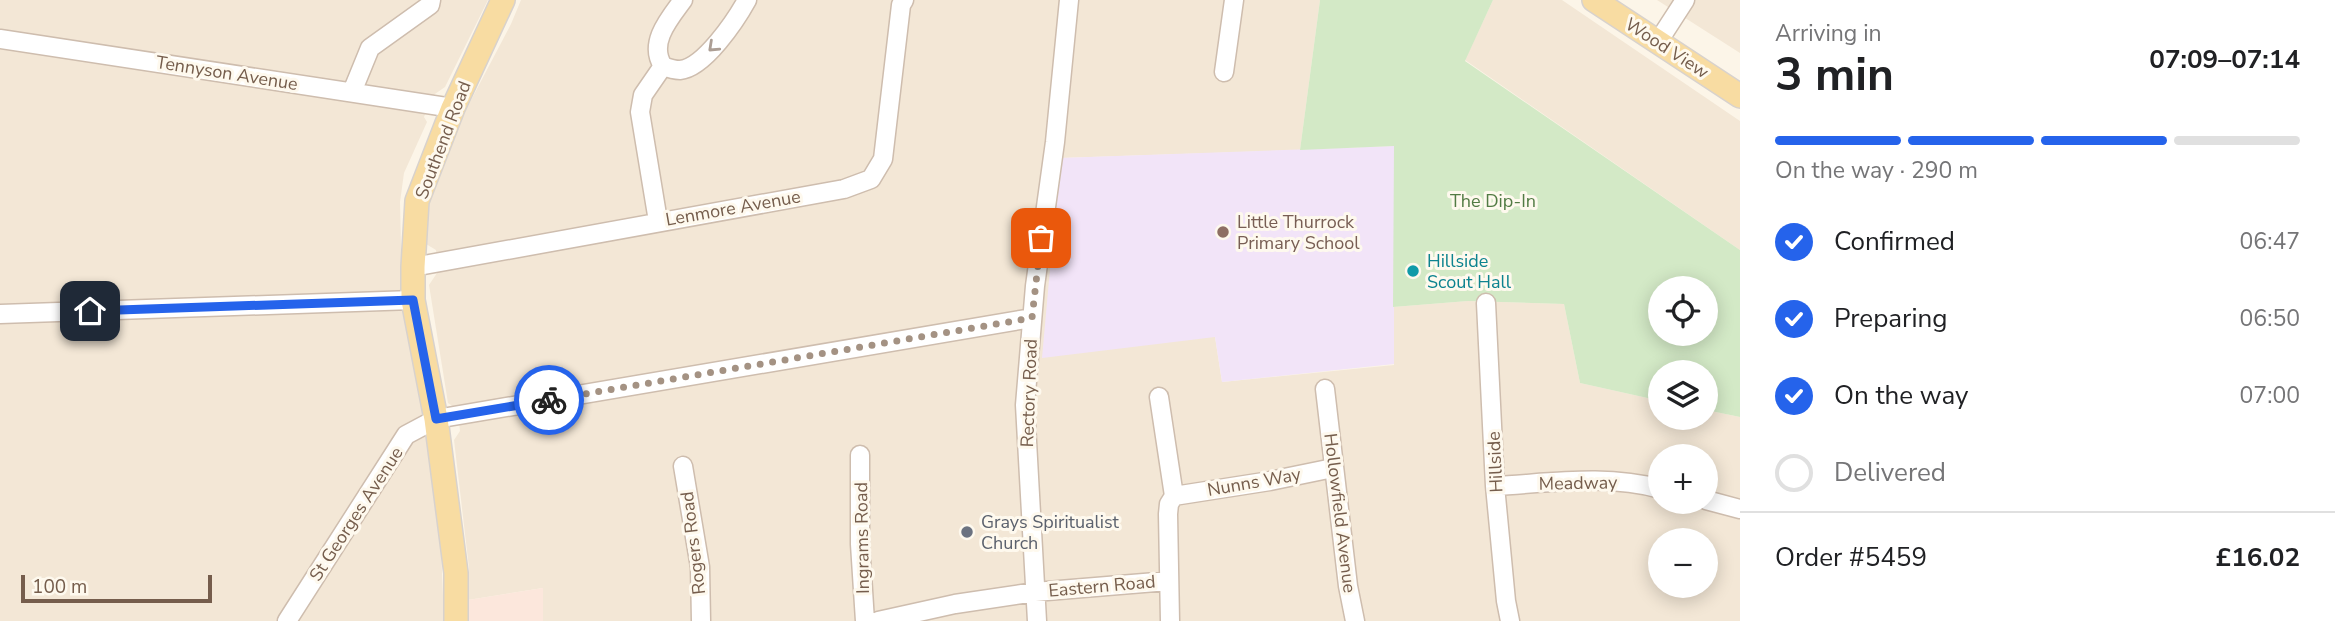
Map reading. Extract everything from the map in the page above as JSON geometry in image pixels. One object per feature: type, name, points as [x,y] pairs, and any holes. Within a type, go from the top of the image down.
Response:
[{"type":"main road","name":"Southend Road","points":[[456,621],[456,573],[436,419],[413,300],[417,201],[453,107],[503,0]]},
{"type":"main road","name":"Wood View","points":[[1594,0],[1740,96]]},
{"type":"main road","name":"Wood View","points":[[1619,0],[1740,80]]},
{"type":"street","points":[[352,92],[370,48],[430,5],[431,0]]},
{"type":"street","points":[[663,66],[657,51],[658,43],[669,18],[683,0]]},
{"type":"street","points":[[663,66],[680,70],[693,65],[726,34],[747,0]]},
{"type":"street","name":"Lenmore Avenue","points":[[413,267],[844,189],[871,179],[883,159],[901,5],[904,0]]},
{"type":"street","name":"Rectory Road","points":[[1037,621],[1025,417],[1032,318],[1055,142],[1069,0]]},
{"type":"street","points":[[1224,72],[1234,0]]},
{"type":"street","points":[[1665,31],[1685,0]]},
{"type":"street","name":"Tennyson Avenue","points":[[0,39],[453,107]]},
{"type":"street","points":[[658,221],[640,112],[643,95],[663,66]]},
{"type":"street","points":[[0,314],[413,300]]},
{"type":"street","name":"Hillside","points":[[1486,303],[1496,486],[1510,621]]},
{"type":"street","name":"St Georges Avenue","points":[[287,621],[406,435],[436,419],[1032,318]]},
{"type":"street","points":[[1159,397],[1174,496],[1169,504],[1168,514],[1170,621]]},
{"type":"street","name":"Hollowfield Avenue","points":[[1320,399],[1355,621]]},
{"type":"street","name":"Ingrams Road","points":[[860,455],[860,544],[865,621]]},
{"type":"street","name":"Rogers Road","points":[[683,466],[700,567],[701,621]]},
{"type":"street","name":"Nunns Way","points":[[1174,496],[1333,468]]},
{"type":"street","name":"Meadway","points":[[1496,486],[1591,479],[1648,486]]},
{"type":"street","points":[[1718,503],[1740,509]]},
{"type":"street","name":"Eastern Road","points":[[878,621],[954,604],[1035,592],[1168,581]]},
{"type":"shaded area","points":[[0,0],[488,0],[445,87],[432,96],[424,117],[427,122],[404,173],[400,202],[402,290],[419,383],[441,546],[444,621],[0,621]]},
{"type":"shaded area","points":[[521,0],[1320,0],[1300,150],[1060,158],[1215,337],[1222,382],[1394,365],[1393,307],[1468,301],[1564,304],[1580,383],[1648,398],[1648,430],[1718,430],[1718,412],[1740,417],[1740,621],[543,621],[543,588],[468,600],[469,568],[454,440],[460,431],[458,410],[448,403],[429,285],[437,273],[436,250],[426,244],[426,199],[460,121]]},
{"type":"shaded area","points":[[1493,0],[1562,0],[1740,121],[1740,250],[1465,60]]},
{"type":"shaded area","points":[[1657,0],[1740,0],[1740,53]]},
{"type":"shaded area","name":"Little Thurrock Primary School","points":[[1394,146],[1394,364],[1222,382],[1215,337],[1042,358],[1060,158]]},
{"type":"shaded area","points":[[543,588],[543,621],[467,621],[468,600]]},
{"type":"green space","name":"The Dip-In","points":[[1320,0],[1493,0],[1465,61],[1740,250],[1740,417],[1718,412],[1718,360],[1648,360],[1648,398],[1580,383],[1564,304],[1468,301],[1393,307],[1394,146],[1300,150]]},
{"type":"way so far","points":[[549,400],[1032,318],[1041,238]]},
{"type":"place","name":"Little Thurrock Primary School","points":[[1223,232]]},
{"type":"place","name":"Hillside Scout Hall","points":[[1413,271]]},
{"type":"place","name":"Grays Spiritualist Church","points":[[967,532]]},
{"type":"route","points":[[90,311],[413,300],[436,419],[549,400]]}]
